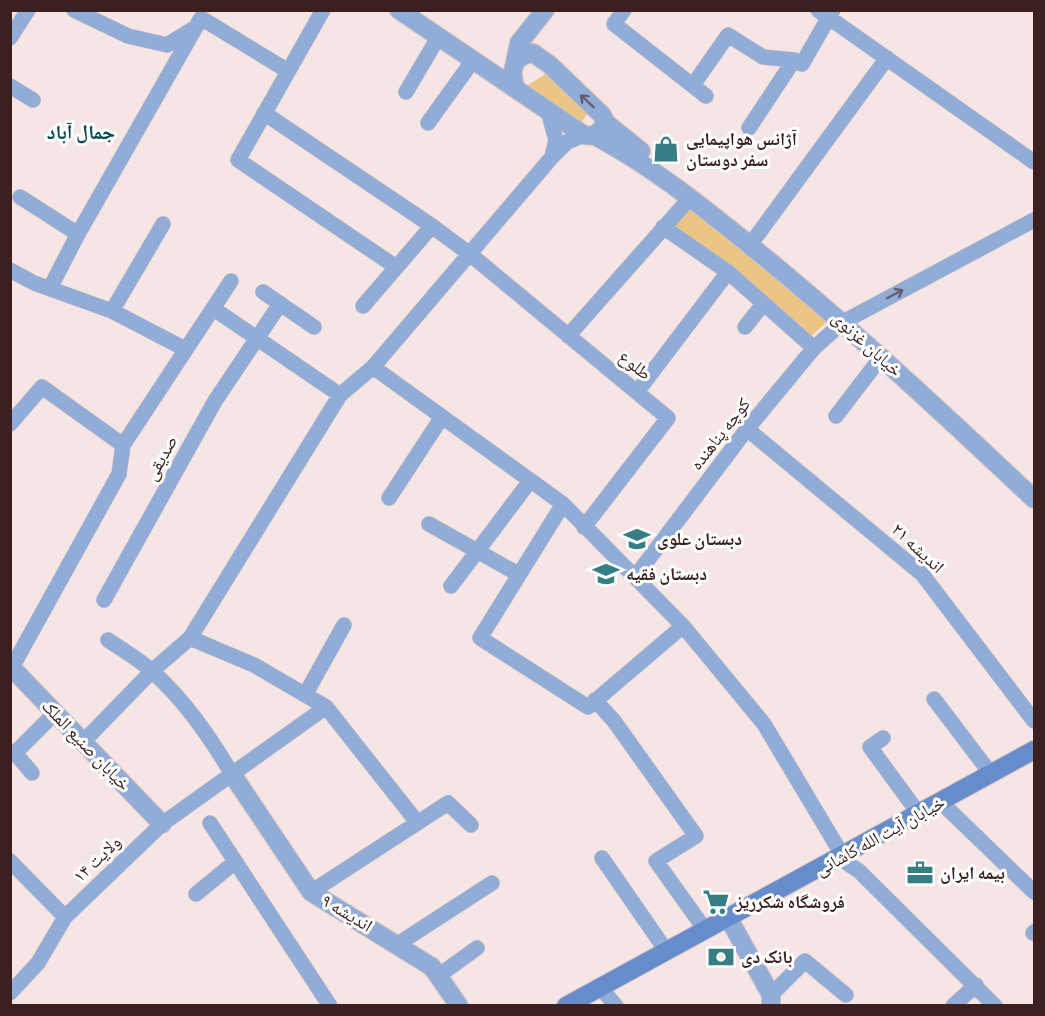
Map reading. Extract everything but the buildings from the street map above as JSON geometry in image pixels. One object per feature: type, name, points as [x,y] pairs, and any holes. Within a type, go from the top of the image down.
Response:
[{"type":"main road","name":"خیابان آیت الله کاشانی","points":[[845,860],[919,814],[1035,750]]},
{"type":"main road","name":"خیابان آیت الله کاشانی","points":[[586,1005],[611,1000],[730,922],[845,860],[948,809],[1035,761]]},
{"type":"main road","name":"خیابان آیت الله کاشانی","points":[[566,1005],[706,931],[730,922]]},
{"type":"street","points":[[10,38],[28,10]]},
{"type":"street","points":[[74,10],[128,36],[167,45],[203,18]]},
{"type":"street","points":[[323,10],[238,160],[396,267]]},
{"type":"street","points":[[399,10],[548,111],[595,131]]},
{"type":"street","points":[[624,10],[614,24],[706,96]]},
{"type":"street","points":[[693,85],[728,34],[763,57],[794,60],[802,64],[827,13],[1035,162]]},
{"type":"street","points":[[203,18],[288,71]]},
{"type":"street","points":[[50,288],[78,234],[203,18]]},
{"type":"street","points":[[533,53],[540,18]]},
{"type":"street","points":[[515,87],[512,74],[519,43],[540,18]]},
{"type":"street","points":[[406,92],[439,36]]},
{"type":"street","points":[[514,62],[523,55],[533,53]]},
{"type":"street","points":[[83,742],[152,671],[190,638],[340,395],[373,368],[567,142],[595,131],[602,115],[533,53]]},
{"type":"street","points":[[750,245],[887,58]]},
{"type":"street","points":[[428,123],[474,59]]},
{"type":"street","points":[[749,128],[794,60]]},
{"type":"street","points":[[10,86],[33,99]]},
{"type":"street","points":[[548,111],[556,140],[552,158]]},
{"type":"street","points":[[264,113],[432,226],[363,306]]},
{"type":"street","name":"خیابان غزنوی","points":[[595,131],[690,198],[843,322],[1035,499]]},
{"type":"street","points":[[20,197],[78,234]]},
{"type":"street","points":[[568,336],[690,198]]},
{"type":"street","name":"کوچه پناهنده","points":[[635,577],[747,429],[814,348],[843,322],[1035,220]]},
{"type":"street","points":[[112,311],[163,224]]},
{"type":"street","name":"طلوع","points":[[432,226],[471,255],[668,418],[584,527]]},
{"type":"street","points":[[663,227],[728,272],[814,348]]},
{"type":"street","points":[[10,270],[34,284],[112,311],[185,349]]},
{"type":"street","points":[[637,392],[728,272]]},
{"type":"street","points":[[11,668],[119,474],[123,445],[231,281]]},
{"type":"street","points":[[263,292],[314,327]]},
{"type":"street","name":"صدیقی","points":[[104,600],[215,401],[280,304]]},
{"type":"street","points":[[745,327],[763,304]]},
{"type":"street","points":[[214,309],[340,395]]},
{"type":"street","points":[[836,416],[882,356]]},
{"type":"street","points":[[373,368],[563,504],[683,626],[764,724],[845,860],[859,871],[995,1005]]},
{"type":"street","points":[[10,424],[42,387],[123,445]]},
{"type":"street","points":[[388,498],[442,417]]},
{"type":"street","name":"اندیشه ۲۱","points":[[747,429],[922,574],[1035,721]]},
{"type":"street","points":[[451,586],[530,481]]},
{"type":"street","points":[[563,504],[480,638],[588,706],[683,626]]},
{"type":"street","points":[[429,524],[518,574]]},
{"type":"street","points":[[305,695],[344,625]]},
{"type":"street","points":[[190,638],[254,665],[326,707],[417,822]]},
{"type":"street","points":[[108,640],[152,671],[205,729],[232,774]]},
{"type":"street","name":"خیابان صنیع الملک","points":[[11,668],[162,824]]},
{"type":"street","points":[[934,699],[992,774]]},
{"type":"street","points":[[595,700],[614,721],[696,836],[656,861],[706,931]]},
{"type":"street","name":"ولایت ۱۴","points":[[11,991],[38,963],[65,917],[162,824],[326,707]]},
{"type":"street","points":[[32,773],[15,753],[55,713]]},
{"type":"street","points":[[883,738],[870,747],[919,814]]},
{"type":"street","name":"اندیشه ۹","points":[[232,774],[312,892],[432,967],[459,1005]]},
{"type":"street","points":[[312,892],[448,803],[471,825]]},
{"type":"street","points":[[948,809],[1035,892]]},
{"type":"street","points":[[210,823],[330,1005]]},
{"type":"street","points":[[602,858],[667,952]]},
{"type":"street","points":[[10,861],[65,917]]},
{"type":"street","points":[[196,894],[236,862]]},
{"type":"street","points":[[398,944],[492,883]]},
{"type":"street","points":[[730,922],[769,1002],[805,961],[846,995]]},
{"type":"street","points":[[438,976],[477,948]]},
{"type":"street","points":[[953,1005],[976,985]]},
{"type":"shaded area","points":[[548,72],[593,106],[578,127],[527,86]]},
{"type":"shaded area","points":[[694,205],[828,321],[810,337],[673,227]]},
{"type":"place","name":"آژانس هواپیمایی سفر دوستان","points":[[666,149]]},
{"type":"place","name":"دبستان علوی","points":[[637,539]]},
{"type":"place","name":"دبستان فقیه","points":[[606,574]]},
{"type":"place","name":"بیمه ایران","points":[[920,873]]},
{"type":"place","name":"فروشگاه شکرریز","points":[[716,902]]},
{"type":"place","name":"بانک دی","points":[[721,957]]},
{"type":"district","name":"جمال آباد","points":[[81,132]]}]
